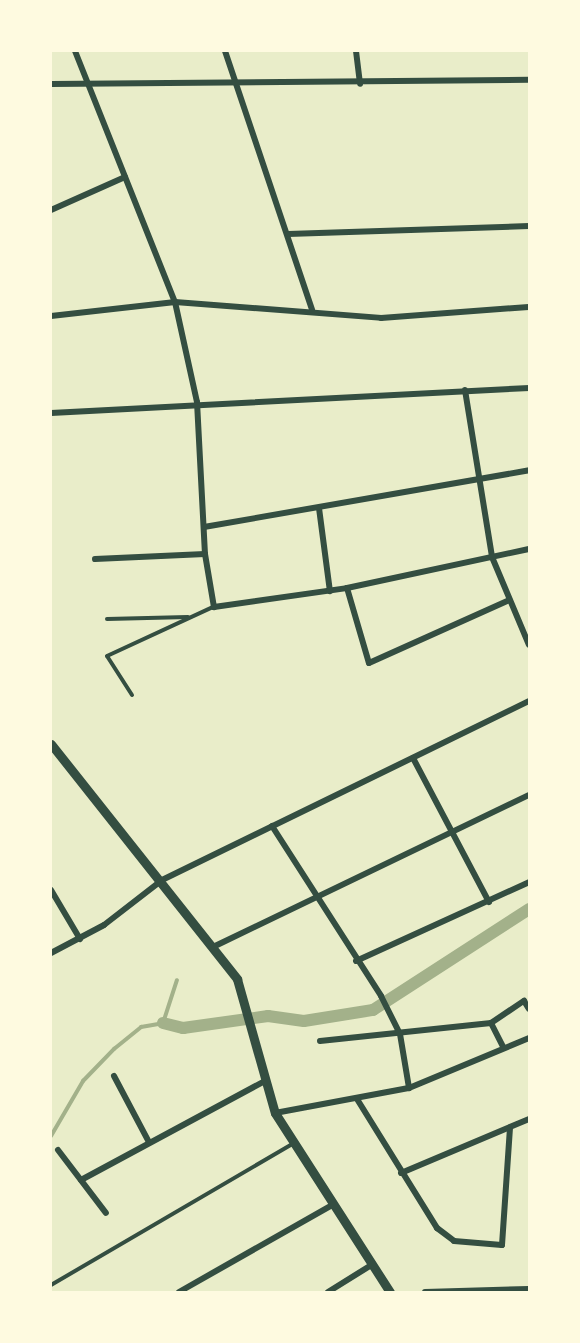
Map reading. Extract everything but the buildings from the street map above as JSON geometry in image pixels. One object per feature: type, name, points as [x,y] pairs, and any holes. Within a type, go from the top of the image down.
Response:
[{"type":"street","points":[[75,51],[175,302],[197,402],[205,554],[214,607],[347,588],[529,549]]},
{"type":"street","points":[[225,51],[238,82],[312,309]]},
{"type":"street","points":[[356,51],[360,84]]},
{"type":"street","points":[[51,84],[88,82],[360,84],[529,80]]},
{"type":"street","points":[[51,210],[125,177]]},
{"type":"street","points":[[288,234],[529,226]]},
{"type":"street","points":[[51,316],[175,302],[312,309],[381,318],[529,307]]},
{"type":"street","points":[[51,413],[197,402],[529,388]]},
{"type":"street","points":[[465,390],[492,557],[529,645]]},
{"type":"street","points":[[204,527],[529,470]]},
{"type":"street","points":[[319,508],[330,591]]},
{"type":"street","points":[[95,559],[205,554]]},
{"type":"street","points":[[347,588],[369,663],[509,600]]},
{"type":"street","points":[[51,953],[80,939],[162,880],[529,700]]},
{"type":"street","points":[[51,744],[215,946],[246,1003],[263,1082],[275,1113],[390,1292]]},
{"type":"street","points":[[413,758],[489,902]]},
{"type":"street","points":[[215,946],[312,896],[529,795]]},
{"type":"street","points":[[272,826],[312,896],[381,996],[400,1034],[409,1088]]},
{"type":"street","points":[[356,961],[529,882]]},
{"type":"street","points":[[51,890],[80,939]]},
{"type":"street","points":[[320,1041],[490,1023],[524,1001],[529,1009]]},
{"type":"street","points":[[490,1023],[503,1047]]},
{"type":"street","points":[[275,1113],[409,1088],[529,1038]]},
{"type":"street","points":[[114,1076],[150,1142]]},
{"type":"street","points":[[81,1180],[263,1082]]},
{"type":"street","points":[[357,1099],[443,1237],[502,1245],[510,1127]]},
{"type":"street","points":[[401,1173],[529,1119]]},
{"type":"street","points":[[58,1150],[106,1213]]},
{"type":"street","points":[[179,1292],[332,1205]]},
{"type":"street","points":[[328,1292],[373,1264]]},
{"type":"street","points":[[425,1292],[529,1289]]},
{"type":"lane","points":[[132,696],[107,656],[214,607]]},
{"type":"lane","points":[[107,619],[192,617]]},
{"type":"lane","points":[[51,1285],[293,1144]]},
{"type":"waterway","points":[[163,1023],[183,1028],[268,1016],[304,1021],[373,1010],[529,909]]},
{"type":"waterway","points":[[51,1136],[83,1081],[114,1049],[141,1027],[163,1023],[177,980]]}]
